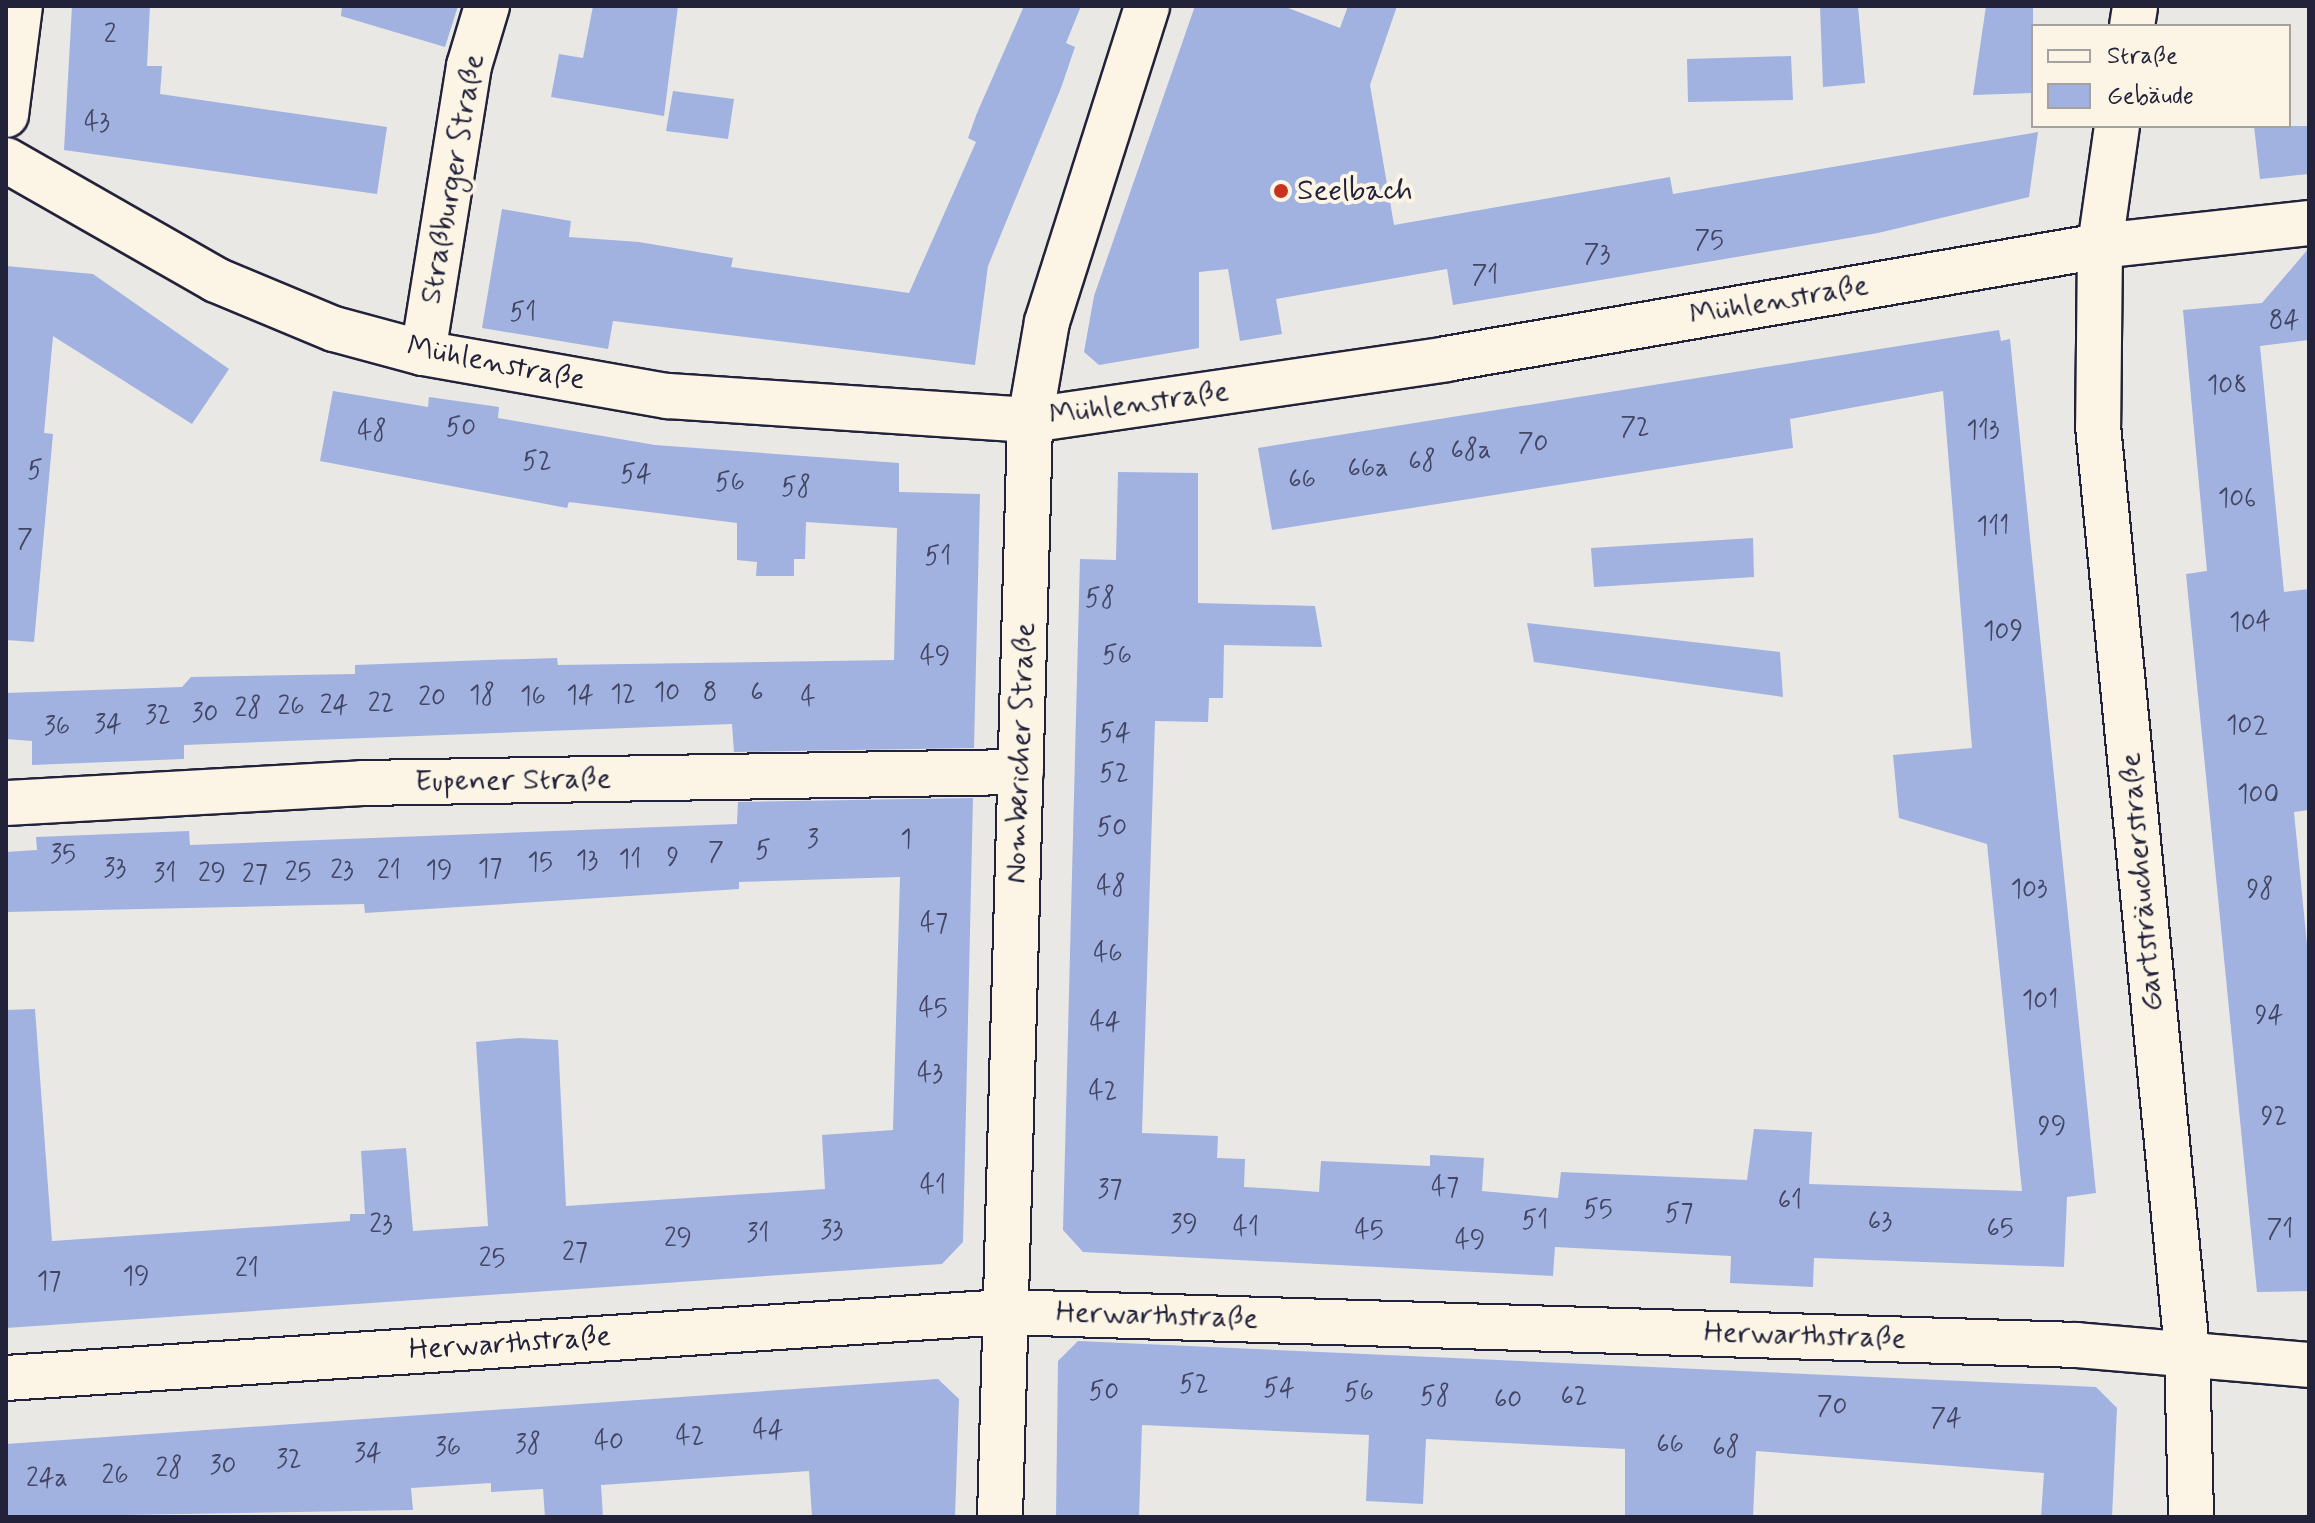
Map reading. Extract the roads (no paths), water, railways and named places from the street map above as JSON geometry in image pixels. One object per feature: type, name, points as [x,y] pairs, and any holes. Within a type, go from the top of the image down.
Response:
[{"type":"street","points":[[6,115],[20,6]]},
{"type":"street","name":"Straßburger Straße","points":[[423,353],[469,66],[487,6]]},
{"type":"street","name":"Nombericher Straße","points":[[1000,1517],[1030,420],[1047,322],[1147,6]]},
{"type":"street","name":"Gartsträucherstraße","points":[[2117,128],[2100,246],[2098,426],[2187,1351],[2191,1517]]},
{"type":"street","name":"Mühlenstraße","points":[[6,160],[216,280],[334,329],[423,353],[668,396],[1030,420],[1446,359],[2100,246],[2309,223]]},
{"type":"street","name":"Eupener Straße","points":[[6,803],[362,783],[1021,772]]},
{"type":"street","name":"Herwarthstraße","points":[[6,1378],[1004,1312],[2187,1351],[2309,1365]]},
{"type":"place","name":"Seelbach","points":[[1281,191]]}]
